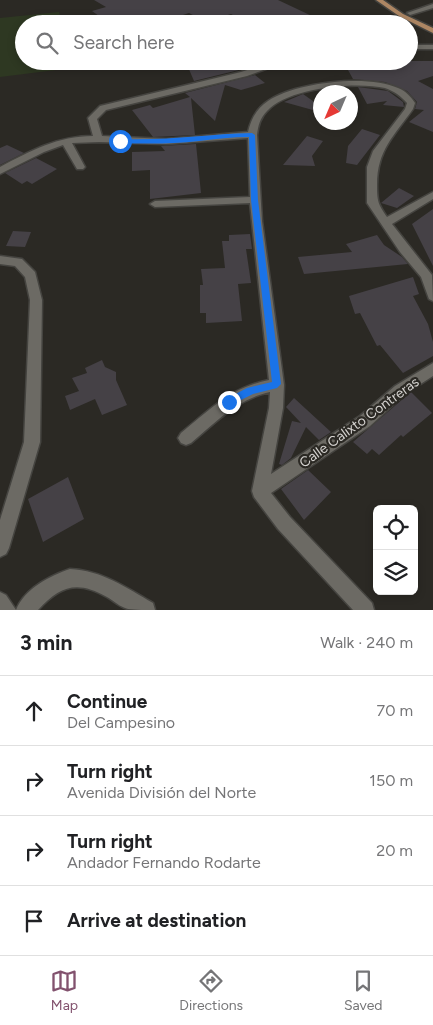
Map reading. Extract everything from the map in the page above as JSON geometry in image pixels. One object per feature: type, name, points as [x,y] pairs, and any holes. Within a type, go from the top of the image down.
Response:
[{"type":"main road","points":[[379,0],[401,15]]},
{"type":"main road","points":[[392,0],[414,15]]},
{"type":"main road","points":[[418,17],[433,25]]},
{"type":"main road","points":[[418,24],[433,31]]},
{"type":"street","points":[[410,13],[433,6]]},
{"type":"street","points":[[418,47],[433,47]]},
{"type":"street","points":[[98,139],[92,118],[103,108],[256,70]]},
{"type":"street","points":[[365,610],[284,523],[260,492],[276,408],[277,384],[254,200],[252,135],[257,117],[274,101],[289,92],[319,87],[377,84],[388,86],[407,97],[411,103],[410,109],[378,151],[372,167],[372,203],[404,249],[430,273],[433,296]]},
{"type":"street","points":[[0,171],[42,150],[66,141],[98,139],[155,142],[222,135],[252,135]]},
{"type":"street","points":[[66,141],[80,167]]},
{"type":"street","points":[[385,223],[433,195]]},
{"type":"street","points":[[155,204],[254,200]]},
{"type":"street","points":[[0,260],[18,262],[30,275],[36,300],[32,442],[0,548]]},
{"type":"street","name":"Calle Calixto Contreras","points":[[260,492],[365,421],[400,390],[433,369]]},
{"type":"street","points":[[186,438],[229,402],[251,390],[277,384]]},
{"type":"street","points":[[25,610],[49,585],[72,577],[94,580],[146,610]]},
{"type":"street","points":[[0,601],[7,610]]},
{"type":"green space","points":[[59,12],[60,15],[30,15]]},
{"type":"green space","points":[[15,16],[15,70],[56,70],[0,77],[0,18]]},
{"type":"building","points":[[94,0],[278,0],[310,15],[193,15],[189,13],[183,15],[98,15],[92,11],[106,7]]},
{"type":"building","points":[[418,61],[433,61],[433,76],[418,81],[433,89],[433,132],[409,122],[424,110],[415,109],[417,102],[407,91],[385,82],[353,79],[348,70],[418,70]]},
{"type":"building","points":[[189,70],[239,70],[194,81]]},
{"type":"building","points":[[255,75],[265,83],[241,90],[225,85],[215,121],[191,98],[195,135],[153,137],[132,110],[150,105],[153,108],[190,97],[185,93]]},
{"type":"building","points":[[358,87],[388,91],[403,102],[404,107],[383,105],[387,101],[367,104]]},
{"type":"building","points":[[303,94],[313,101],[313,110],[284,102]]},
{"type":"building","points":[[362,129],[380,135],[357,165],[346,163],[348,146]]},
{"type":"building","points":[[307,136],[323,141],[312,156],[315,166],[283,165]]},
{"type":"building","points":[[196,144],[201,193],[150,199],[150,170],[132,171],[132,152],[165,151],[161,146]]},
{"type":"building","points":[[7,145],[24,153],[0,165],[0,148]]},
{"type":"building","points":[[36,158],[57,169],[32,184],[27,181],[22,184],[5,173]]},
{"type":"building","points":[[399,188],[414,196],[397,208],[381,203]]},
{"type":"building","points":[[433,209],[433,266],[412,224]]},
{"type":"building","points":[[13,231],[31,232],[25,247],[6,246]]},
{"type":"building","points":[[250,234],[252,249],[246,249],[251,283],[238,284],[242,321],[206,323],[206,313],[200,313],[200,285],[203,285],[201,269],[225,268],[222,241],[229,241],[229,235]]},
{"type":"building","points":[[377,235],[384,245],[402,257],[408,264],[304,274],[298,257],[352,252],[346,244]]},
{"type":"building","points":[[413,277],[419,294],[413,296],[428,324],[433,342],[433,356],[403,373],[380,345],[377,346],[360,313],[355,314],[349,296]]},
{"type":"building","points":[[102,360],[105,367],[116,372],[116,380],[127,405],[102,415],[95,399],[70,410],[65,396],[79,391],[72,378],[87,373],[85,368]]},
{"type":"building","points":[[411,392],[432,413],[403,437],[401,435],[379,455],[372,449],[367,454],[353,442]]},
{"type":"building","points":[[294,398],[331,432],[319,440],[306,427],[291,458],[282,465],[279,464],[292,421],[301,423],[286,407]]},
{"type":"building","points":[[308,470],[331,492],[304,520],[281,489]]},
{"type":"building","points":[[68,477],[84,519],[43,542],[28,499]]},
{"type":"route","points":[[120,141],[155,142],[222,135],[252,135],[254,200],[277,384],[251,390],[229,402]]}]
